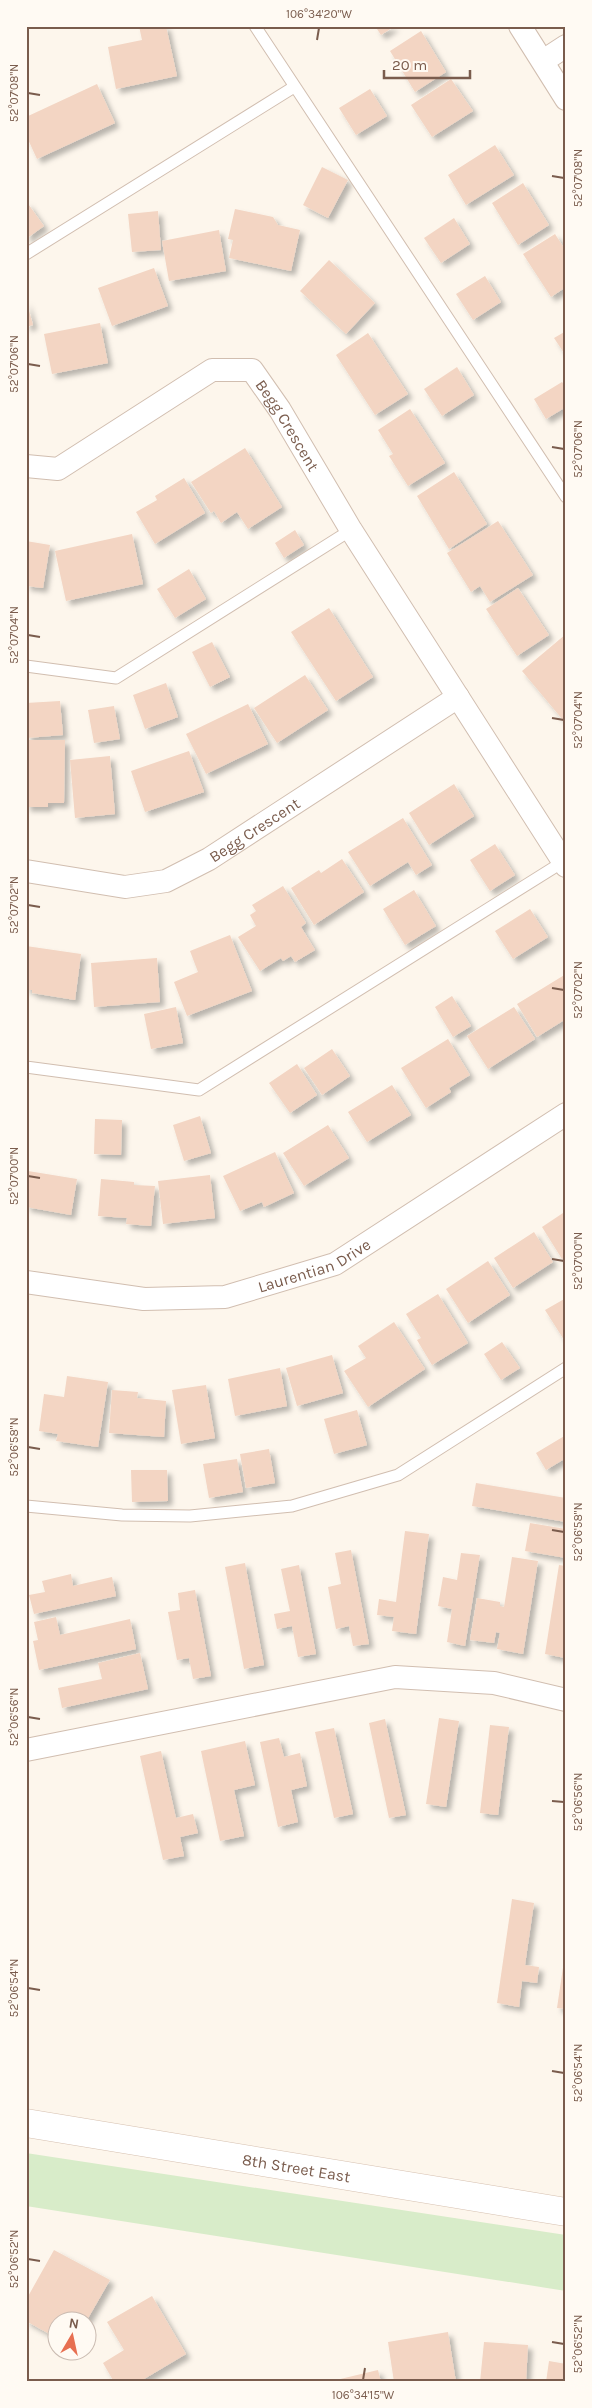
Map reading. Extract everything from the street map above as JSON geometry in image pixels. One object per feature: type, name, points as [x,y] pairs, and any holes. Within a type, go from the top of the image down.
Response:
[{"type":"main road","name":"8th Street East","points":[[26,2123],[566,2212]]},
{"type":"street","points":[[520,26],[566,99]]},
{"type":"street","points":[[543,61],[566,46]]},
{"type":"street","name":"Begg Crescent","points":[[26,466],[58,469],[212,370],[252,370],[280,410],[351,530],[565,863]]},
{"type":"street","name":"Begg Crescent","points":[[26,871],[125,887],[166,880],[209,859],[458,697]]},
{"type":"street","name":"Laurentian Drive","points":[[26,1282],[144,1299],[225,1297],[335,1264],[566,1114]]},
{"type":"street","points":[[26,1750],[395,1677],[494,1684],[566,1700]]},
{"type":"lane","points":[[255,26],[566,497]]},
{"type":"lane","points":[[26,254],[294,87]]},
{"type":"lane","points":[[26,666],[116,678],[351,530]]},
{"type":"lane","points":[[26,1067],[199,1090],[565,863]]},
{"type":"lane","points":[[26,1506],[122,1515],[190,1516],[292,1506],[398,1475],[566,1368]]},
{"type":"green space","points":[[26,2153],[566,2235],[566,2291],[26,2206]]},
{"type":"building","points":[[139,26],[166,26],[177,76],[116,89],[108,47],[142,40]]},
{"type":"building","points":[[375,26],[395,26],[381,35]]},
{"type":"building","points":[[421,31],[446,72],[415,92],[390,51]]},
{"type":"building","points":[[451,79],[473,111],[432,137],[411,105]]},
{"type":"building","points":[[97,84],[115,123],[37,159],[26,135],[26,117]]},
{"type":"building","points":[[370,89],[387,116],[356,135],[339,108]]},
{"type":"building","points":[[495,145],[514,175],[466,205],[448,175]]},
{"type":"building","points":[[322,167],[348,180],[328,218],[303,205]]},
{"type":"building","points":[[523,183],[549,225],[518,245],[492,203]]},
{"type":"building","points":[[26,201],[44,226],[26,239]]},
{"type":"building","points":[[235,209],[273,217],[278,225],[300,230],[291,271],[229,258],[233,240],[228,239]]},
{"type":"building","points":[[158,211],[161,250],[132,252],[128,214]]},
{"type":"building","points":[[454,218],[470,244],[441,263],[424,238]]},
{"type":"building","points":[[219,230],[226,271],[169,281],[162,241]]},
{"type":"building","points":[[555,234],[566,251],[566,287],[551,297],[523,254]]},
{"type":"building","points":[[329,260],[375,303],[346,334],[300,291]]},
{"type":"building","points":[[154,268],[168,306],[112,326],[98,288]]},
{"type":"building","points":[[485,276],[501,302],[473,320],[456,294]]},
{"type":"building","points":[[26,300],[33,325],[26,327]]},
{"type":"building","points":[[100,323],[108,363],[52,374],[44,334]]},
{"type":"building","points":[[566,331],[566,356],[554,338]]},
{"type":"building","points":[[368,333],[408,394],[375,415],[336,355]]},
{"type":"building","points":[[457,367],[474,395],[442,416],[424,389]]},
{"type":"building","points":[[562,382],[566,387],[566,407],[546,419],[534,399]]},
{"type":"building","points":[[410,409],[445,463],[408,486],[389,456],[393,454],[378,430]]},
{"type":"building","points":[[245,448],[282,507],[248,529],[237,512],[221,523],[214,511],[211,513],[191,482]]},
{"type":"building","points":[[454,472],[487,524],[449,549],[417,496]]},
{"type":"building","points":[[184,478],[205,513],[155,544],[136,512],[157,500],[155,496]]},
{"type":"building","points":[[498,521],[533,575],[490,602],[480,586],[471,592],[447,553]]},
{"type":"building","points":[[295,530],[304,545],[284,558],[275,543]]},
{"type":"building","points":[[132,534],[143,584],[66,601],[55,551]]},
{"type":"building","points":[[26,541],[50,545],[43,588],[26,586]]},
{"type":"building","points":[[189,569],[206,599],[175,618],[157,589]]},
{"type":"building","points":[[518,588],[549,635],[517,656],[486,609]]},
{"type":"building","points":[[329,608],[373,677],[336,701],[291,632]]},
{"type":"building","points":[[566,634],[566,718],[563,720],[522,671]]},
{"type":"building","points":[[212,642],[230,677],[210,687],[192,652]]},
{"type":"building","points":[[305,675],[328,710],[277,743],[254,708]]},
{"type":"building","points":[[166,683],[178,717],[145,729],[133,695]]},
{"type":"building","points":[[60,701],[63,735],[27,738],[26,703]]},
{"type":"building","points":[[248,704],[268,744],[206,774],[186,734]]},
{"type":"building","points":[[114,706],[120,739],[94,743],[88,710]]},
{"type":"building","points":[[26,740],[65,740],[64,803],[48,803],[48,807],[26,807]]},
{"type":"building","points":[[189,751],[204,792],[145,812],[131,771]]},
{"type":"building","points":[[110,756],[115,814],[75,818],[70,760]]},
{"type":"building","points":[[454,784],[474,816],[429,845],[409,813]]},
{"type":"building","points":[[403,818],[432,865],[416,875],[408,862],[370,886],[348,852]]},
{"type":"building","points":[[495,844],[515,875],[490,891],[470,860]]},
{"type":"building","points":[[342,859],[364,892],[314,925],[291,888],[319,870],[321,873]]},
{"type":"building","points":[[283,886],[306,923],[301,927],[315,950],[295,962],[291,956],[283,961],[281,958],[260,971],[238,937],[256,926],[250,915],[256,911],[252,905]]},
{"type":"building","points":[[414,890],[436,926],[405,945],[383,909]]},
{"type":"building","points":[[530,909],[548,937],[513,959],[495,931]]},
{"type":"building","points":[[230,935],[252,991],[187,1016],[174,982],[198,972],[190,951]]},
{"type":"building","points":[[26,946],[81,954],[75,1000],[32,993],[32,990],[26,990]]},
{"type":"building","points":[[157,958],[160,1002],[94,1007],[91,963]]},
{"type":"building","points":[[566,974],[566,1019],[537,1037],[517,1004]]},
{"type":"building","points":[[452,996],[471,1026],[453,1037],[435,1007]]},
{"type":"building","points":[[176,1007],[183,1043],[151,1049],[144,1014]]},
{"type":"building","points":[[514,1007],[535,1039],[488,1069],[467,1036]]},
{"type":"building","points":[[448,1039],[470,1075],[449,1088],[451,1092],[426,1108],[401,1068]]},
{"type":"building","points":[[332,1049],[350,1076],[322,1095],[304,1068]]},
{"type":"building","points":[[297,1064],[317,1095],[290,1113],[269,1083]]},
{"type":"building","points":[[392,1085],[411,1115],[367,1142],[348,1112]]},
{"type":"building","points":[[200,1116],[211,1153],[184,1161],[173,1125]]},
{"type":"building","points":[[95,1119],[122,1120],[121,1155],[94,1154]]},
{"type":"building","points":[[328,1125],[349,1158],[304,1186],[283,1153]]},
{"type":"building","points":[[275,1152],[294,1193],[264,1207],[262,1202],[240,1211],[223,1176]]},
{"type":"building","points":[[28,1171],[77,1179],[71,1215],[26,1207]]},
{"type":"building","points":[[210,1175],[215,1218],[163,1224],[158,1181]]},
{"type":"building","points":[[101,1179],[134,1182],[134,1185],[155,1186],[151,1226],[126,1224],[127,1218],[98,1216]]},
{"type":"building","points":[[566,1211],[566,1257],[562,1259],[542,1227]]},
{"type":"building","points":[[534,1232],[553,1262],[513,1288],[494,1258]]},
{"type":"building","points":[[488,1261],[510,1295],[468,1323],[446,1289]]},
{"type":"building","points":[[438,1294],[468,1343],[432,1365],[417,1340],[421,1338],[406,1314]]},
{"type":"building","points":[[566,1298],[566,1343],[545,1310]]},
{"type":"building","points":[[394,1322],[425,1369],[368,1407],[344,1371],[366,1358],[358,1346]]},
{"type":"building","points":[[502,1342],[520,1368],[501,1380],[484,1354]]},
{"type":"building","points":[[332,1355],[343,1393],[297,1406],[286,1368]]},
{"type":"building","points":[[280,1368],[287,1406],[235,1416],[228,1379]]},
{"type":"building","points":[[67,1376],[108,1382],[98,1447],[56,1441],[58,1434],[39,1431],[44,1394],[64,1397]]},
{"type":"building","points":[[206,1385],[215,1438],[181,1444],[172,1390]]},
{"type":"building","points":[[112,1390],[138,1392],[137,1398],[166,1401],[164,1437],[109,1433]]},
{"type":"building","points":[[357,1410],[367,1445],[334,1454],[324,1419]]},
{"type":"building","points":[[566,1435],[566,1458],[546,1470],[536,1453]]},
{"type":"building","points":[[269,1449],[275,1483],[246,1488],[240,1454]]},
{"type":"building","points":[[237,1459],[243,1492],[209,1498],[203,1464]]},
{"type":"building","points":[[131,1470],[167,1470],[168,1501],[132,1502]]},
{"type":"building","points":[[476,1483],[566,1498],[566,1522],[472,1506]]},
{"type":"building","points":[[530,1523],[566,1529],[566,1558],[525,1551]]},
{"type":"building","points":[[405,1531],[429,1534],[416,1634],[392,1631],[394,1617],[377,1615],[379,1599],[396,1602]]},
{"type":"building","points":[[351,1550],[369,1644],[353,1646],[349,1626],[336,1629],[328,1587],[341,1584],[335,1553]]},
{"type":"building","points":[[461,1553],[480,1555],[465,1646],[447,1642],[452,1609],[438,1606],[443,1577],[457,1580]]},
{"type":"building","points":[[512,1557],[538,1561],[523,1654],[497,1649],[500,1633],[496,1632],[494,1643],[470,1640],[477,1598],[500,1602],[500,1606],[504,1607]]},
{"type":"building","points":[[245,1563],[264,1665],[244,1669],[225,1567]]},
{"type":"building","points":[[299,1565],[316,1654],[298,1657],[292,1626],[277,1629],[274,1614],[290,1611],[281,1569]]},
{"type":"building","points":[[559,1565],[566,1566],[565,1658],[545,1654]]},
{"type":"building","points":[[71,1574],[73,1586],[112,1577],[116,1596],[34,1614],[29,1595],[45,1592],[42,1581]]},
{"type":"building","points":[[195,1590],[211,1676],[193,1679],[189,1658],[177,1660],[168,1612],[180,1610],[178,1593]]},
{"type":"building","points":[[56,1617],[60,1635],[130,1619],[136,1649],[39,1670],[33,1641],[38,1640],[34,1622]]},
{"type":"building","points":[[140,1653],[148,1689],[62,1708],[58,1688],[102,1679],[98,1663]]},
{"type":"building","points":[[439,1718],[459,1721],[446,1807],[426,1804]]},
{"type":"building","points":[[385,1719],[406,1815],[389,1818],[369,1723]]},
{"type":"building","points":[[490,1725],[509,1727],[498,1815],[480,1813]]},
{"type":"building","points":[[334,1728],[353,1814],[334,1818],[315,1732]]},
{"type":"building","points":[[279,1738],[284,1757],[300,1753],[307,1786],[291,1790],[298,1822],[278,1827],[260,1742]]},
{"type":"building","points":[[245,1741],[255,1785],[234,1790],[244,1836],[220,1841],[201,1751]]},
{"type":"building","points":[[161,1751],[176,1818],[193,1814],[198,1833],[180,1837],[184,1856],[163,1860],[140,1756]]},
{"type":"building","points":[[512,1899],[534,1903],[525,1965],[539,1967],[537,1983],[522,1981],[519,2007],[497,2003]]},
{"type":"building","points":[[566,1954],[566,2009],[557,2008]]},
{"type":"building","points":[[54,2250],[110,2280],[93,2310],[48,2310],[48,2333],[26,2321],[26,2300]]},
{"type":"building","points":[[152,2296],[186,2354],[139,2382],[114,2382],[103,2363],[124,2350],[107,2322]]},
{"type":"building","points":[[448,2332],[456,2382],[394,2382],[388,2342]]},
{"type":"building","points":[[484,2342],[528,2345],[526,2382],[480,2382]]},
{"type":"building","points":[[549,2361],[566,2364],[566,2382],[546,2382]]},
{"type":"building","points":[[378,2370],[381,2382],[332,2382],[332,2381]]}]
